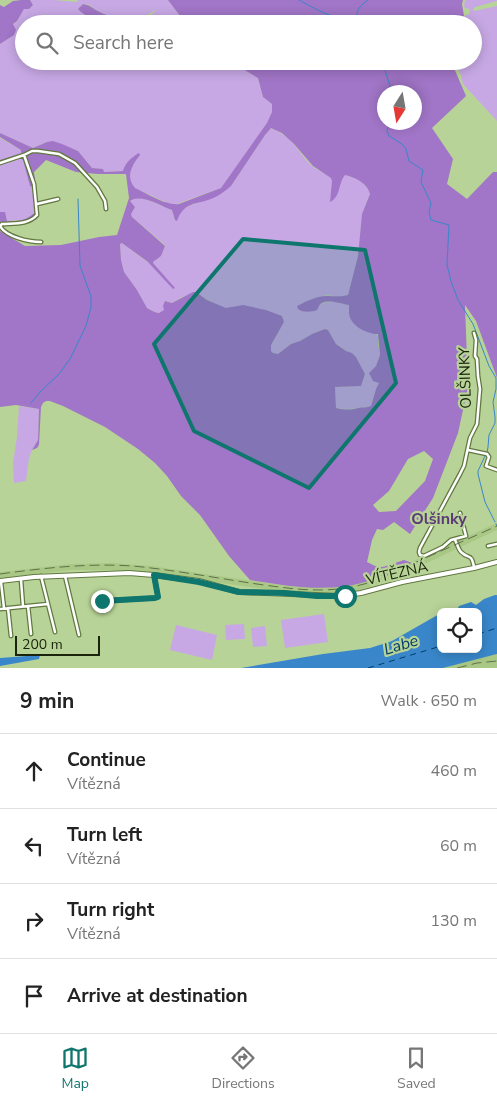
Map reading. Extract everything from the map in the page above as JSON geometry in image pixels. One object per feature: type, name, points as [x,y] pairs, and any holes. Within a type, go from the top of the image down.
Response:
[{"type":"main road","name":"VÍTĚZNÁ","points":[[1,581],[41,576],[129,573],[199,582],[239,592],[340,596],[361,593],[402,582],[497,562]]},
{"type":"street","points":[[0,163],[32,151],[59,154],[75,164],[97,187],[105,201],[106,209]]},
{"type":"street","points":[[24,155],[34,184],[37,215],[31,220],[2,224],[0,226],[8,234],[32,242],[41,242]]},
{"type":"street","points":[[37,204],[58,199]]},
{"type":"street","name":"OLŠINKY","points":[[455,540],[451,540],[443,547],[424,556],[420,555],[419,552],[428,533],[464,466],[470,438],[477,424],[480,398],[474,333]]},
{"type":"street","points":[[468,450],[487,454],[489,457],[486,466],[497,470]]},
{"type":"street","points":[[460,513],[466,536],[455,540],[459,550],[470,556],[474,568]]},
{"type":"street","points":[[488,546],[497,544]]},
{"type":"street","points":[[102,601],[158,597],[154,575]]},
{"type":"street","points":[[41,576],[54,632]]},
{"type":"street","points":[[65,576],[79,635]]},
{"type":"street","points":[[21,580],[23,606]]},
{"type":"street","name":"VÍTĚZNÁ","points":[[1,581],[2,608],[48,604]]},
{"type":"street","points":[[99,597],[102,601],[102,606]]},
{"type":"street","points":[[28,606],[31,634]]},
{"type":"street","points":[[8,608],[11,636]]},
{"type":"highlighted area","points":[[243,239],[365,250],[396,383],[309,488],[194,431],[154,344]]},
{"type":"shaded area","points":[[30,0],[77,2],[78,0],[168,0],[179,15],[151,15],[157,9],[147,15],[107,15],[88,4],[83,4],[78,9],[85,15],[20,15],[24,9],[29,9],[33,5]]},
{"type":"shaded area","points":[[30,0],[33,5],[29,9],[24,9],[20,15],[15,15],[15,22],[13,24],[15,28],[14,35],[0,44],[0,5],[4,7],[13,1]]},
{"type":"shaded area","points":[[168,0],[463,0],[464,15],[179,15]]},
{"type":"shaded area","points":[[465,0],[497,0],[473,9],[474,11],[497,6],[497,121],[463,84],[458,70],[482,70],[482,15],[467,15],[469,14],[470,9],[464,6]]},
{"type":"shaded area","points":[[83,4],[106,15],[85,15],[78,9]]},
{"type":"shaded area","points":[[15,23],[15,70],[244,70],[258,78],[263,97],[272,104],[270,119],[221,188],[174,205],[168,203],[134,188],[131,184],[130,175],[132,167],[140,155],[124,171],[104,172],[102,169],[92,168],[78,151],[71,148],[47,142],[33,148],[0,133],[0,44],[14,35],[13,25]]},
{"type":"shaded area","points":[[244,70],[455,70],[466,96],[432,128],[453,159],[447,184],[467,199],[493,172],[497,172],[497,378],[476,321],[465,305],[468,387],[458,433],[433,498],[410,534],[394,522],[383,530],[377,529],[372,540],[367,562],[383,567],[404,560],[412,563],[377,578],[351,585],[322,588],[250,580],[229,556],[200,515],[181,496],[167,476],[138,449],[105,427],[63,406],[46,401],[41,407],[39,445],[32,450],[38,440],[39,409],[16,405],[0,407],[0,231],[25,246],[61,245],[117,235],[129,198],[126,174],[76,172],[46,160],[34,172],[39,211],[37,219],[27,223],[0,222],[0,212],[5,212],[7,221],[15,221],[23,220],[36,211],[33,187],[30,186],[23,160],[19,158],[0,165],[0,160],[21,153],[21,150],[0,137],[0,133],[33,148],[53,141],[62,144],[78,151],[92,168],[103,169],[104,172],[123,171],[129,160],[139,153],[140,155],[132,167],[130,175],[130,180],[135,188],[162,201],[179,204],[221,188],[267,123],[272,112],[272,104],[263,97],[258,78]],"holes":[[[271,128],[282,133],[313,166],[331,178],[330,202],[336,197],[345,175],[353,177],[369,190],[370,194],[362,214],[358,256],[348,295],[320,297],[297,306],[298,309],[308,312],[317,310],[320,304],[325,302],[349,305],[352,322],[364,331],[378,334],[380,355],[376,366],[369,373],[373,381],[379,383],[371,406],[368,407],[336,408],[335,387],[361,386],[365,374],[356,357],[336,344],[328,330],[325,329],[291,344],[278,354],[273,353],[271,345],[284,322],[282,316],[243,305],[226,308],[207,300],[196,292],[172,303],[165,301],[164,310],[159,313],[147,308],[124,272],[121,260],[120,244],[122,243],[148,262],[173,289],[175,288],[153,263],[161,256],[165,246],[132,217],[131,214],[135,207],[130,201],[139,198],[157,203],[172,210],[177,221],[186,207],[214,198],[231,186]],[[424,451],[433,459],[425,481],[396,511],[379,512],[373,505],[389,491],[408,459]]]},
{"type":"shaded area","points":[[271,128],[290,140],[312,166],[331,177],[331,187],[345,175],[353,177],[369,190],[370,194],[362,214],[358,256],[348,295],[342,297],[326,295],[320,305],[330,302],[349,305],[349,314],[378,336],[380,355],[376,366],[376,381],[380,383],[376,389],[371,406],[347,409],[336,408],[335,387],[361,386],[365,374],[356,357],[336,344],[328,330],[325,329],[291,344],[278,354],[273,353],[271,345],[284,322],[282,316],[250,307],[225,308],[196,292],[172,303],[167,301],[163,306],[164,310],[160,313],[156,312],[147,308],[124,272],[120,244],[122,243],[147,262],[153,264],[161,256],[165,246],[132,217],[131,214],[135,207],[131,201],[141,198],[152,201],[172,210],[175,220],[180,212],[188,206],[212,198],[231,186]]},
{"type":"shaded area","points":[[0,138],[21,150],[21,153],[0,160]]},
{"type":"shaded area","points":[[19,158],[23,160],[30,186],[33,187],[36,211],[27,220],[7,221],[4,212],[0,212],[0,165]]},
{"type":"shaded area","points":[[19,406],[39,409],[38,440],[29,458],[26,481],[14,483],[13,463]]},
{"type":"shaded area","points":[[497,523],[497,530],[414,569],[375,585],[338,594],[322,595],[285,592],[151,573],[111,570],[71,570],[0,578],[0,572],[71,564],[112,563],[151,566],[286,586],[337,587],[373,579]]},
{"type":"shaded area","points":[[324,614],[328,642],[285,648],[281,620]]},
{"type":"shaded area","points":[[244,624],[245,639],[226,640],[225,625]]},
{"type":"shaded area","points":[[176,625],[217,635],[212,660],[170,650]]},
{"type":"shaded area","points":[[265,626],[267,646],[253,647],[251,628]]},
{"type":"shaded area","points":[[497,654],[497,668],[443,668],[459,664]]},
{"type":"water","name":"Labe","points":[[497,595],[497,654],[443,668],[241,668],[370,648],[392,641],[437,615],[437,653],[482,653],[482,608],[458,608],[471,602],[476,605],[484,599]]},
{"type":"water","points":[[40,655],[39,659],[0,666],[0,658]]},
{"type":"waterway","points":[[299,0],[329,15]]},
{"type":"waterway","points":[[357,15],[361,6],[368,0]]},
{"type":"waterway","points":[[385,70],[390,85]]},
{"type":"waterway","points":[[387,130],[389,136],[402,144],[406,149],[409,161],[423,170],[421,182],[431,203],[429,212],[431,220],[449,225],[447,265],[451,281],[458,300],[473,324],[489,366],[496,378],[493,402],[495,423],[489,435],[487,452]]},
{"type":"waterway","points":[[31,403],[59,374],[70,359],[86,326],[91,307],[91,296],[80,266],[78,199]]},
{"type":"waterway","points":[[485,456],[478,474],[485,502],[495,522]]},
{"type":"ferry route","points":[[482,633],[497,628]]},
{"type":"ferry route","points":[[368,668],[437,647]]},
{"type":"railway","points":[[0,574],[99,565],[133,566],[287,588],[330,590],[374,581],[497,526]]},
{"type":"railway","points":[[457,668],[497,661]]},
{"type":"district","name":"Olšinky","points":[[439,519]]},
{"type":"route","points":[[102,601],[158,597],[154,575],[210,584],[239,592],[345,596]]}]
